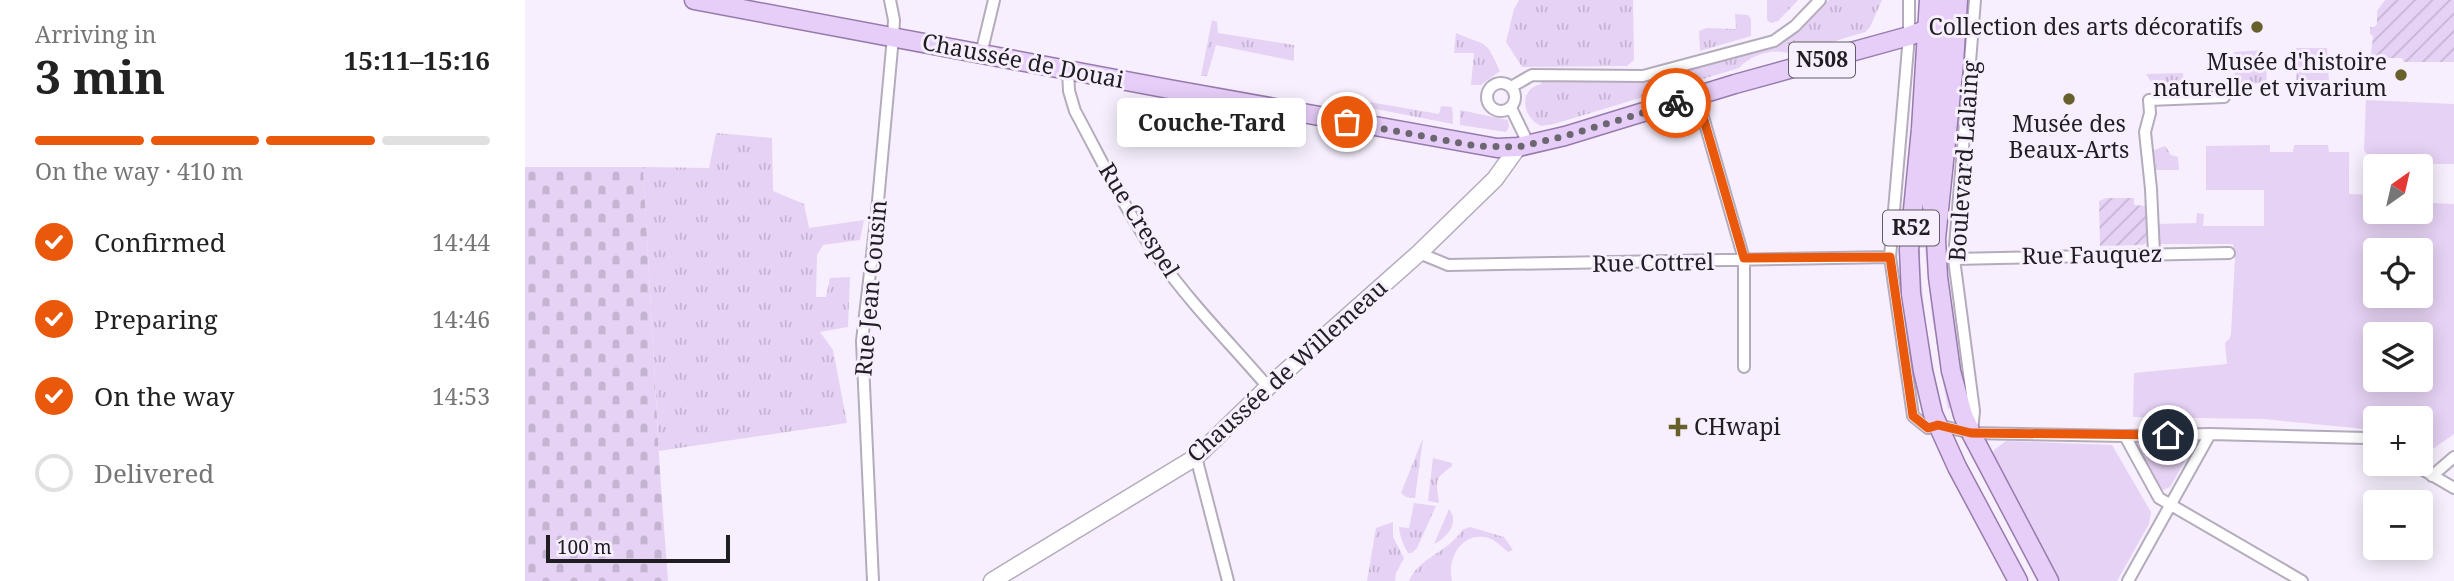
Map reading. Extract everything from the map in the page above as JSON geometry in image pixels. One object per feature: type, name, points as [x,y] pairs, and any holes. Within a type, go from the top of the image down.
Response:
[{"type":"main road","name":"Chaussée de Douai","points":[[694,0],[1476,146],[1524,146]]},
{"type":"main road","name":"R52","points":[[1929,0],[1950,21]]},
{"type":"main road","name":"R52","points":[[1942,0],[1950,21]]},
{"type":"main road","name":"R52","points":[[1950,21],[1958,0]]},
{"type":"main road","name":"N508","points":[[1524,146],[1909,36],[1950,21]]},
{"type":"main road","name":"Boulevard Lalaing","points":[[1950,21],[1936,239],[1938,276],[1951,371],[1971,433],[2049,581]]},
{"type":"main road","name":"Boulevard Lalaing","points":[[1950,21],[1921,129],[1909,250],[1911,294],[1933,414],[2018,581]]},
{"type":"street","name":"Rue Jean Cousin","points":[[873,581],[862,341],[893,37],[894,20],[890,0]]},
{"type":"street","points":[[981,54],[993,0]]},
{"type":"street","points":[[1511,87],[1532,75],[1643,76],[1774,41],[1795,26],[1819,0]]},
{"type":"street","points":[[1909,0],[1909,36],[1890,257],[1913,416],[1928,428],[1938,425],[1971,433],[2363,438]]},
{"type":"street","points":[[1950,21],[1975,0]]},
{"type":"street","name":"Boulevard Lalaing","points":[[1950,21],[1954,259],[1974,411],[1971,433]]},
{"type":"street","name":"Rue Crespel","points":[[1068,70],[1069,91],[1075,111],[1135,222],[1183,289],[1268,387]]},
{"type":"street","points":[[1511,108],[1503,112],[1494,110],[1487,98],[1493,86],[1502,83],[1511,87],[1515,95],[1511,108],[1524,146]]},
{"type":"street","points":[[1697,96],[1744,258],[1744,367]]},
{"type":"street","points":[[2154,253],[2145,132],[2150,113],[2149,100],[2224,97]]},
{"type":"street","name":"Chaussée de Willemeau","points":[[992,581],[1196,457],[1268,387],[1419,253],[1495,179],[1524,146]]},
{"type":"street","name":"Rue Cottrel","points":[[1419,253],[1448,265],[1890,257]]},
{"type":"street","name":"Rue Fauquez","points":[[1954,259],[2229,253]]},
{"type":"street","points":[[2128,581],[2210,434]]},
{"type":"street","points":[[2125,436],[2159,498],[2302,581]]},
{"type":"street","points":[[1196,457],[1228,581]]},
{"type":"street","points":[[2433,475],[2454,457]]},
{"type":"street","points":[[2432,476],[2454,488]]},
{"type":"green space","points":[[1519,0],[1633,0],[1634,60],[1627,66],[1522,67],[1506,42],[1514,9]]},
{"type":"green space","points":[[1767,0],[1798,0],[1778,21],[1771,23],[1767,20]]},
{"type":"green space","points":[[1829,0],[1882,0],[1865,32],[1791,54],[1777,51],[1763,54],[1749,59],[1739,68],[1554,124],[1541,126],[1527,111],[1526,97],[1542,81],[1652,79],[1782,41],[1802,27]]},
{"type":"green space","points":[[2385,0],[2454,0],[2454,62],[2404,62],[2402,58],[2388,58],[2385,62],[2370,62],[2373,36],[2370,34],[2370,27],[2377,24],[2377,11]]},
{"type":"green space","points":[[1735,14],[1748,15],[1751,19],[1751,36],[1700,51],[1699,31],[1707,28],[1736,29]]},
{"type":"green space","points":[[1212,20],[1217,22],[1218,33],[1294,45],[1294,61],[1216,45],[1207,76],[1201,76]]},
{"type":"green space","points":[[1456,33],[1484,44],[1500,71],[1481,85],[1471,85],[1474,53],[1454,53]]},
{"type":"green space","points":[[2296,48],[2327,48],[2329,83],[2296,84]]},
{"type":"green space","points":[[2265,50],[2267,83],[2235,84],[2234,52]]},
{"type":"green space","points":[[1935,62],[1925,190],[1925,226],[1951,406],[1948,410],[1932,316],[1925,248],[1920,248],[1924,308],[1942,410],[1935,401],[1915,264]]},
{"type":"green space","points":[[2183,73],[2184,84],[2214,86],[2214,90],[2158,93],[2146,74]]},
{"type":"green space","points":[[1335,96],[1439,114],[1441,106],[1452,107],[1453,124],[1334,101]]},
{"type":"green space","points":[[2366,100],[2454,104],[2454,164],[2433,164],[2433,154],[2367,154],[2364,150]]},
{"type":"green space","points":[[1460,110],[1508,120],[1509,127],[1506,132],[1460,125]]},
{"type":"green space","points":[[716,133],[772,138],[773,191],[804,204],[809,228],[864,220],[860,240],[823,245],[817,255],[816,297],[826,297],[830,278],[850,277],[848,327],[820,332],[833,350],[847,423],[659,451],[643,167],[709,168]]},
{"type":"green space","points":[[2270,145],[2270,152],[2293,152],[2294,145],[2328,145],[2329,152],[2349,152],[2349,194],[2363,195],[2363,224],[2433,224],[2433,203],[2454,204],[2454,434],[2433,449],[2433,406],[2363,406],[2363,429],[2264,419],[2133,417],[2134,373],[2227,364],[2225,343],[2231,333],[2235,259],[2233,244],[2157,244],[2157,224],[2196,223],[2197,213],[2204,214],[2203,226],[2264,226],[2264,190],[2206,190],[2206,146]]},
{"type":"green space","points":[[2165,146],[2171,155],[2178,157],[2179,170],[2154,170],[2156,166],[2152,151]]},
{"type":"green space","points":[[525,167],[643,167],[668,581],[525,581]]},
{"type":"green space","points":[[2106,198],[2134,198],[2134,205],[2146,206],[2146,243],[2100,246],[2099,201]]},
{"type":"green space","points":[[1423,438],[1415,498],[1406,497],[1401,493]]},
{"type":"green space","points":[[2006,441],[2112,445],[2151,512],[2149,524],[2117,581],[2055,581],[1992,460],[1994,450]]},
{"type":"green space","points":[[2136,442],[2189,443],[2193,447],[2170,487],[2163,490],[2159,488],[2134,446]]},
{"type":"green space","points":[[1433,458],[1452,463],[1437,481],[1439,503],[1428,501]]},
{"type":"green space","points":[[1414,503],[1436,506],[1417,548],[1408,553],[1399,527],[1409,528]]},
{"type":"green space","points":[[1449,509],[1453,520],[1451,530],[1434,544]]},
{"type":"green space","points":[[1393,522],[1393,537],[1404,558],[1395,581],[1367,581],[1376,528]]},
{"type":"green space","points":[[1470,527],[1504,537],[1513,550],[1508,552],[1488,538],[1475,537],[1462,544],[1453,557],[1452,581],[1409,581],[1420,566],[1450,544],[1462,530]]},
{"type":"way so far","points":[[1347,122],[1476,146],[1518,147],[1676,103]]},
{"type":"place","name":"Collection des arts décoratifs","points":[[2257,27]]},
{"type":"place","name":"Musée d'histoire naturelle et vivarium","points":[[2401,75]]},
{"type":"place","name":"Musée des Beaux-Arts","points":[[2069,99]]},
{"type":"place","name":"Couche-Tard","points":[[1347,122]]},
{"type":"place","name":"CHwapi","points":[[1678,427]]},
{"type":"route","points":[[1676,103],[1697,96],[1744,258],[1890,257],[1913,416],[1928,428],[1938,425],[1971,433],[2168,435]]}]
